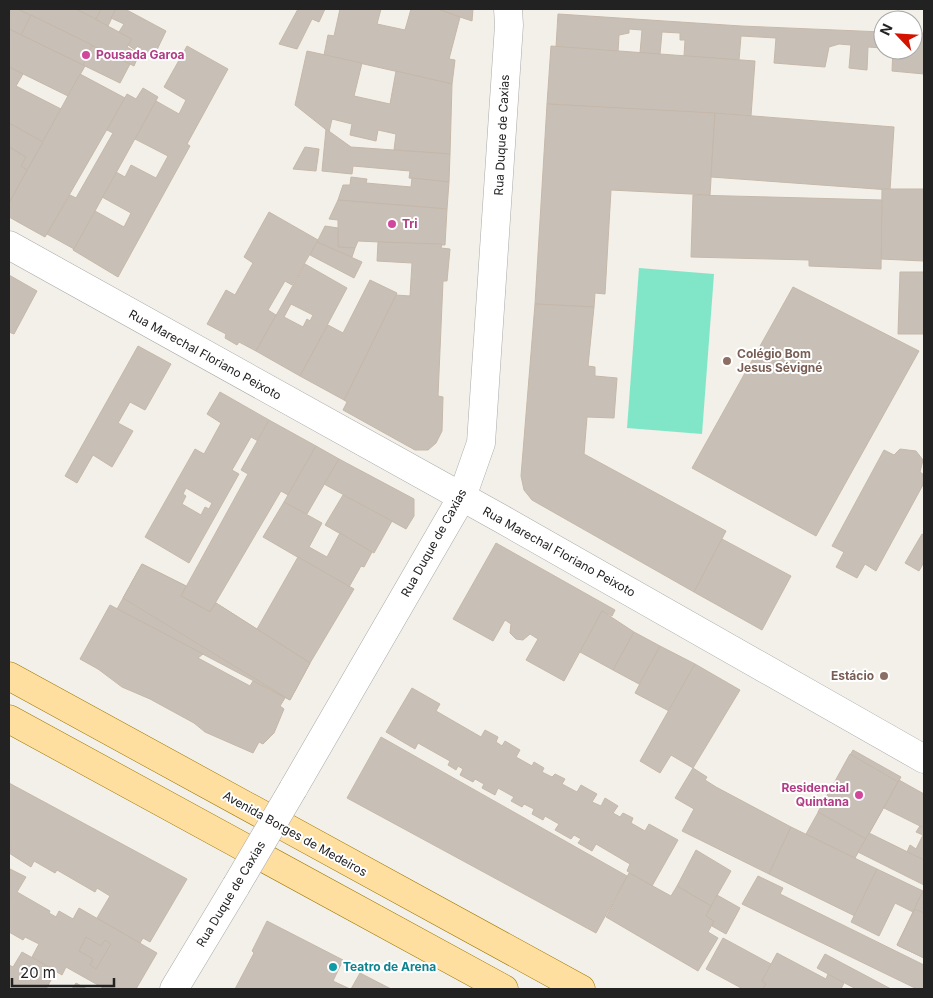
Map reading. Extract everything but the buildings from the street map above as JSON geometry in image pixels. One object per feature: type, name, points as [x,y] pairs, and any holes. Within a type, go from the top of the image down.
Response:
[{"type":"main road","name":"Avenida Borges de Medeiros","points":[[9,676],[582,989]]},
{"type":"main road","points":[[9,719],[504,989]]},
{"type":"street","name":"Rua Duque de Caxias","points":[[174,989],[293,790],[462,497],[481,443],[499,192],[509,25],[508,9]]},
{"type":"street","name":"Rua Marechal Floriano Peixoto","points":[[9,245],[462,497],[924,759]]},
{"type":"green space","points":[[639,268],[714,274],[702,434],[627,428]]},
{"type":"place","name":"Pousada Garoa","points":[[86,55]]},
{"type":"place","name":"Tri","points":[[392,224]]},
{"type":"place","name":"Colégio Bom Jesus Sévigné","points":[[727,361]]},
{"type":"place","name":"Estácio","points":[[884,676]]},
{"type":"place","name":"Residencial Quintana","points":[[859,795]]},
{"type":"place","name":"Teatro de Arena","points":[[333,967]]}]
